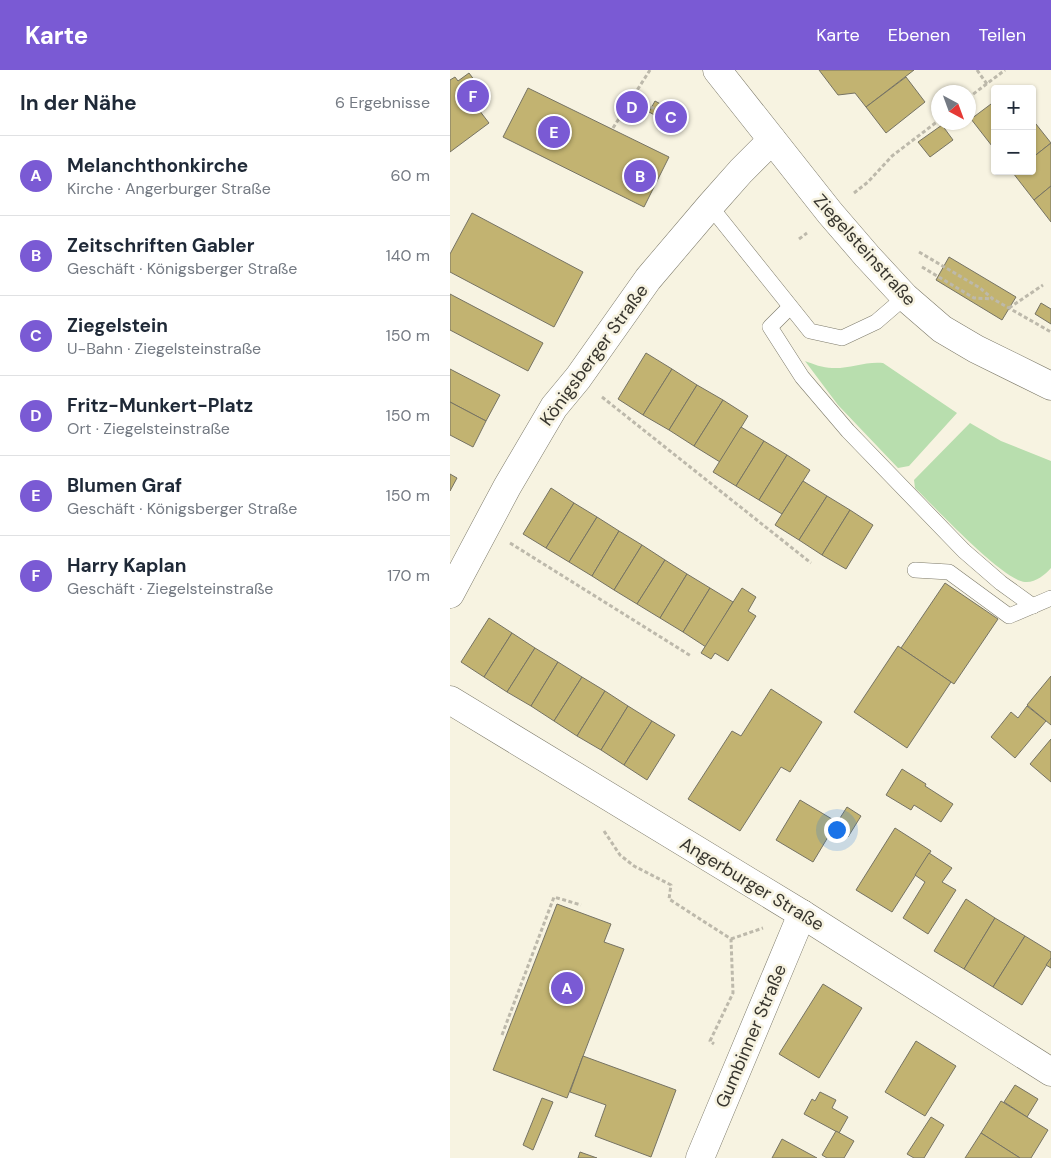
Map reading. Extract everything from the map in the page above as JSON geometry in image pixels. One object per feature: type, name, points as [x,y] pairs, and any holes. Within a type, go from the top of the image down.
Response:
[{"type":"street","name":"Ziegelsteinstraße","points":[[717,70],[830,213],[905,297],[942,329],[976,349],[1051,386]]},
{"type":"street","name":"Königsberger Straße","points":[[450,594],[484,527],[554,407],[578,378],[648,279],[741,171],[772,140]]},
{"type":"street","name":"Angerburger Straße","points":[[450,700],[802,914],[1051,1072]]},
{"type":"street","name":"Gumbinner Straße","points":[[700,1158],[802,914]]},
{"type":"lane","points":[[710,206],[810,331],[842,338],[876,322],[905,297]]},
{"type":"lane","points":[[790,307],[770,327],[802,377],[848,431],[964,551],[1001,583],[1033,606]]},
{"type":"lane","points":[[915,570],[949,572],[1009,616],[1051,598]]},
{"type":"path","points":[[613,128],[650,70]]},
{"type":"path","points":[[977,70],[987,84]]},
{"type":"path","points":[[976,92],[1005,70]]},
{"type":"path","points":[[633,98],[658,110]]},
{"type":"path","points":[[799,239],[868,182],[892,156],[931,126]]},
{"type":"path","points":[[919,252],[980,288],[993,299],[1051,332]]},
{"type":"path","points":[[920,266],[974,298],[993,299]]},
{"type":"path","points":[[1009,308],[1043,285]]},
{"type":"path","points":[[578,378],[811,563]]},
{"type":"path","points":[[484,527],[691,656]]},
{"type":"path","points":[[604,830],[620,855],[634,866],[671,885],[669,899],[731,939],[732,993],[710,1041],[739,1064]]},
{"type":"path","points":[[502,1036],[554,897],[581,905]]},
{"type":"green space","points":[[805,361],[822,367],[832,368],[883,363],[957,413],[909,466],[898,468],[838,405]]},
{"type":"green space","points":[[970,423],[1001,441],[1051,461],[1051,568],[1036,580],[1025,582],[1014,578],[1001,569],[969,541],[915,488],[914,480]]},
{"type":"building","points":[[819,70],[914,70],[866,107],[855,93],[838,95]]},
{"type":"building","points":[[469,73],[490,101],[479,110],[489,123],[450,152],[450,80],[455,77],[458,81]]},
{"type":"building","points":[[906,77],[925,102],[886,133],[866,107]]},
{"type":"building","points":[[528,88],[669,157],[644,207],[503,137]]},
{"type":"building","points":[[655,101],[666,107],[660,118],[649,112]]},
{"type":"building","points":[[991,104],[991,145],[976,125],[976,115]]},
{"type":"building","points":[[1036,124],[1051,143],[1036,155]]},
{"type":"building","points":[[935,130],[946,130],[953,140],[930,157],[918,142]]},
{"type":"building","points":[[1051,143],[1051,186],[1034,200],[1015,175],[1036,175],[1036,155]]},
{"type":"building","points":[[1051,186],[1051,222],[1034,200]]},
{"type":"building","points":[[472,213],[583,272],[554,327],[450,272],[450,254]]},
{"type":"building","points":[[949,257],[1016,297],[1002,320],[936,280]]},
{"type":"building","points":[[450,294],[543,343],[528,371],[450,330]]},
{"type":"building","points":[[1041,303],[1051,309],[1051,324],[1035,314]]},
{"type":"building","points":[[646,353],[672,369],[643,415],[618,399]]},
{"type":"building","points":[[450,369],[500,395],[486,421],[450,402]]},
{"type":"building","points":[[672,369],[697,385],[669,430],[643,415]]},
{"type":"building","points":[[697,385],[723,400],[694,446],[669,430]]},
{"type":"building","points":[[723,400],[748,416],[720,462],[694,446]]},
{"type":"building","points":[[450,402],[486,421],[473,447],[450,435]]},
{"type":"building","points":[[741,427],[764,441],[736,486],[713,472]]},
{"type":"building","points":[[764,441],[787,455],[759,500],[736,486]]},
{"type":"building","points":[[787,455],[810,470],[782,514],[759,500]]},
{"type":"building","points":[[450,474],[457,478],[450,491]]},
{"type":"building","points":[[803,481],[827,496],[799,540],[775,525]]},
{"type":"building","points":[[551,488],[574,503],[546,548],[523,534]]},
{"type":"building","points":[[827,496],[850,510],[822,555],[799,540]]},
{"type":"building","points":[[574,503],[597,517],[569,562],[546,548]]},
{"type":"building","points":[[850,510],[873,525],[846,569],[822,555]]},
{"type":"building","points":[[597,517],[619,531],[592,576],[569,562]]},
{"type":"building","points":[[619,531],[642,545],[614,590],[592,576]]},
{"type":"building","points":[[642,545],[665,560],[637,604],[614,590]]},
{"type":"building","points":[[665,560],[687,574],[660,618],[637,604]]},
{"type":"building","points":[[687,574],[710,588],[683,632],[660,618]]},
{"type":"building","points":[[945,583],[998,619],[954,684],[901,648]]},
{"type":"building","points":[[710,588],[733,602],[706,647],[683,632]]},
{"type":"building","points":[[742,588],[756,597],[748,611],[756,616],[728,661],[715,653],[711,659],[701,653]]},
{"type":"building","points":[[489,618],[512,633],[484,677],[461,662]]},
{"type":"building","points":[[512,633],[535,648],[507,692],[484,677]]},
{"type":"building","points":[[898,646],[951,682],[907,748],[854,712]]},
{"type":"building","points":[[535,648],[558,662],[531,706],[507,692]]},
{"type":"building","points":[[558,662],[582,677],[554,721],[531,706]]},
{"type":"building","points":[[1051,676],[1051,725],[1027,705]]},
{"type":"building","points":[[582,677],[605,691],[577,736],[554,721]]},
{"type":"building","points":[[771,689],[822,722],[790,772],[781,767],[740,831],[688,799],[732,731],[741,736]]},
{"type":"building","points":[[605,691],[628,706],[601,750],[577,736]]},
{"type":"building","points":[[628,706],[652,721],[624,765],[601,750]]},
{"type":"building","points":[[1027,706],[1046,721],[1015,758],[991,737],[1011,712],[1018,718]]},
{"type":"building","points":[[652,721],[675,735],[647,780],[624,765]]},
{"type":"building","points":[[1051,739],[1051,782],[1030,764]]},
{"type":"building","points":[[902,769],[953,804],[941,822],[914,805],[911,810],[886,795]]},
{"type":"building","points":[[800,800],[837,822],[813,862],[776,840]]},
{"type":"building","points":[[847,807],[861,816],[848,837],[833,829]]},
{"type":"building","points":[[895,828],[931,851],[892,912],[856,890]]},
{"type":"building","points":[[929,853],[952,868],[942,882],[956,890],[928,934],[903,918],[925,882],[915,875]]},
{"type":"building","points":[[966,899],[995,918],[964,969],[934,951]]},
{"type":"building","points":[[557,904],[611,924],[604,942],[624,949],[567,1098],[493,1070]]},
{"type":"building","points":[[995,918],[1025,936],[993,987],[964,969]]},
{"type":"building","points":[[1025,936],[1051,952],[1051,958],[1022,1005],[993,987]]},
{"type":"building","points":[[1051,958],[1051,968],[1046,965]]},
{"type":"building","points":[[823,984],[862,1008],[819,1078],[779,1054]]},
{"type":"building","points":[[916,1041],[956,1066],[925,1116],[885,1092]]},
{"type":"building","points":[[583,1056],[676,1090],[651,1157],[595,1136],[606,1105],[570,1092]]},
{"type":"building","points":[[1015,1085],[1038,1099],[1027,1117],[1004,1102]]},
{"type":"building","points":[[820,1092],[836,1100],[832,1108],[848,1117],[839,1133],[804,1114],[812,1099],[815,1101]]},
{"type":"building","points":[[542,1098],[553,1102],[533,1150],[523,1145]]},
{"type":"building","points":[[1001,1101],[1048,1130],[1031,1158],[1020,1158],[981,1133]]},
{"type":"building","points":[[931,1117],[944,1125],[924,1158],[914,1158],[907,1154]]},
{"type":"building","points":[[836,1131],[854,1141],[844,1158],[827,1158],[822,1155]]},
{"type":"building","points":[[981,1133],[1020,1158],[965,1158]]},
{"type":"building","points":[[782,1139],[817,1158],[772,1158]]},
{"type":"building","points":[[580,1152],[597,1158],[578,1158]]},
{"type":"place","name":"Harry Kaplan","points":[[473,96]]},
{"type":"place","name":"Fritz-Munkert-Platz","points":[[632,107]]},
{"type":"place","name":"Ziegelstein","points":[[671,117]]},
{"type":"place","name":"Blumen Graf","points":[[554,132]]},
{"type":"place","name":"Zeitschriften Gabler","points":[[640,176]]},
{"type":"place","name":"Melanchthonkirche","points":[[567,988]]}]
